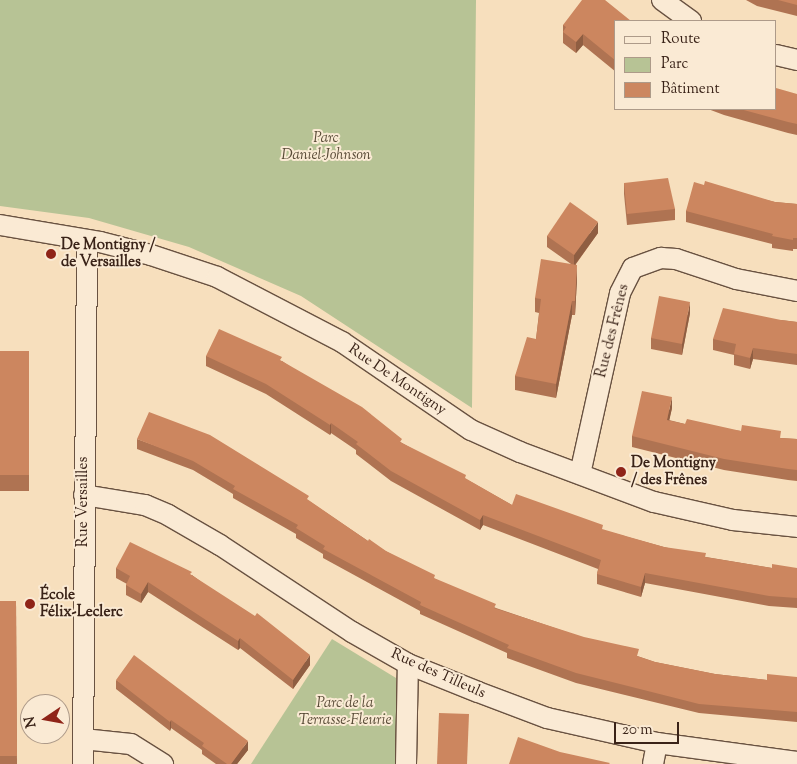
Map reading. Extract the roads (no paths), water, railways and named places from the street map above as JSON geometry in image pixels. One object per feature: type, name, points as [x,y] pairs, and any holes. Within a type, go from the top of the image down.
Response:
[{"type":"street","points":[[662,0],[690,20]]},
{"type":"street","points":[[777,55],[797,60]]},
{"type":"street","name":"Rue De Montigny","points":[[0,225],[87,240],[151,255],[226,281],[342,342],[471,430],[654,502],[695,512],[797,528]]},
{"type":"street","name":"Rue Versailles","points":[[83,764],[87,240]]},
{"type":"street","name":"Rue des Frênes","points":[[580,474],[620,293],[633,268],[661,258],[676,259],[736,280],[797,291]]},
{"type":"street","name":"Rue des Tilleuls","points":[[84,495],[145,505],[168,515],[220,545],[340,625],[408,664],[547,718],[657,743],[797,762]]},
{"type":"street","points":[[406,764],[408,664]]},
{"type":"street","points":[[83,739],[132,744],[163,764]]},
{"type":"street","points":[[653,764],[657,743]]},
{"type":"place","name":"De Montigny / de Versailles","points":[[51,254]]},
{"type":"place","name":"De Montigny / des Frênes","points":[[621,472]]},
{"type":"place","name":"École Félix-Leclerc","points":[[30,604]]},
{"type":"park label","name":"Parc Daniel-Johnson","points":[[326,146]]},
{"type":"park label","name":"Parc de la Terrasse-Fleurie","points":[[345,712]]}]
